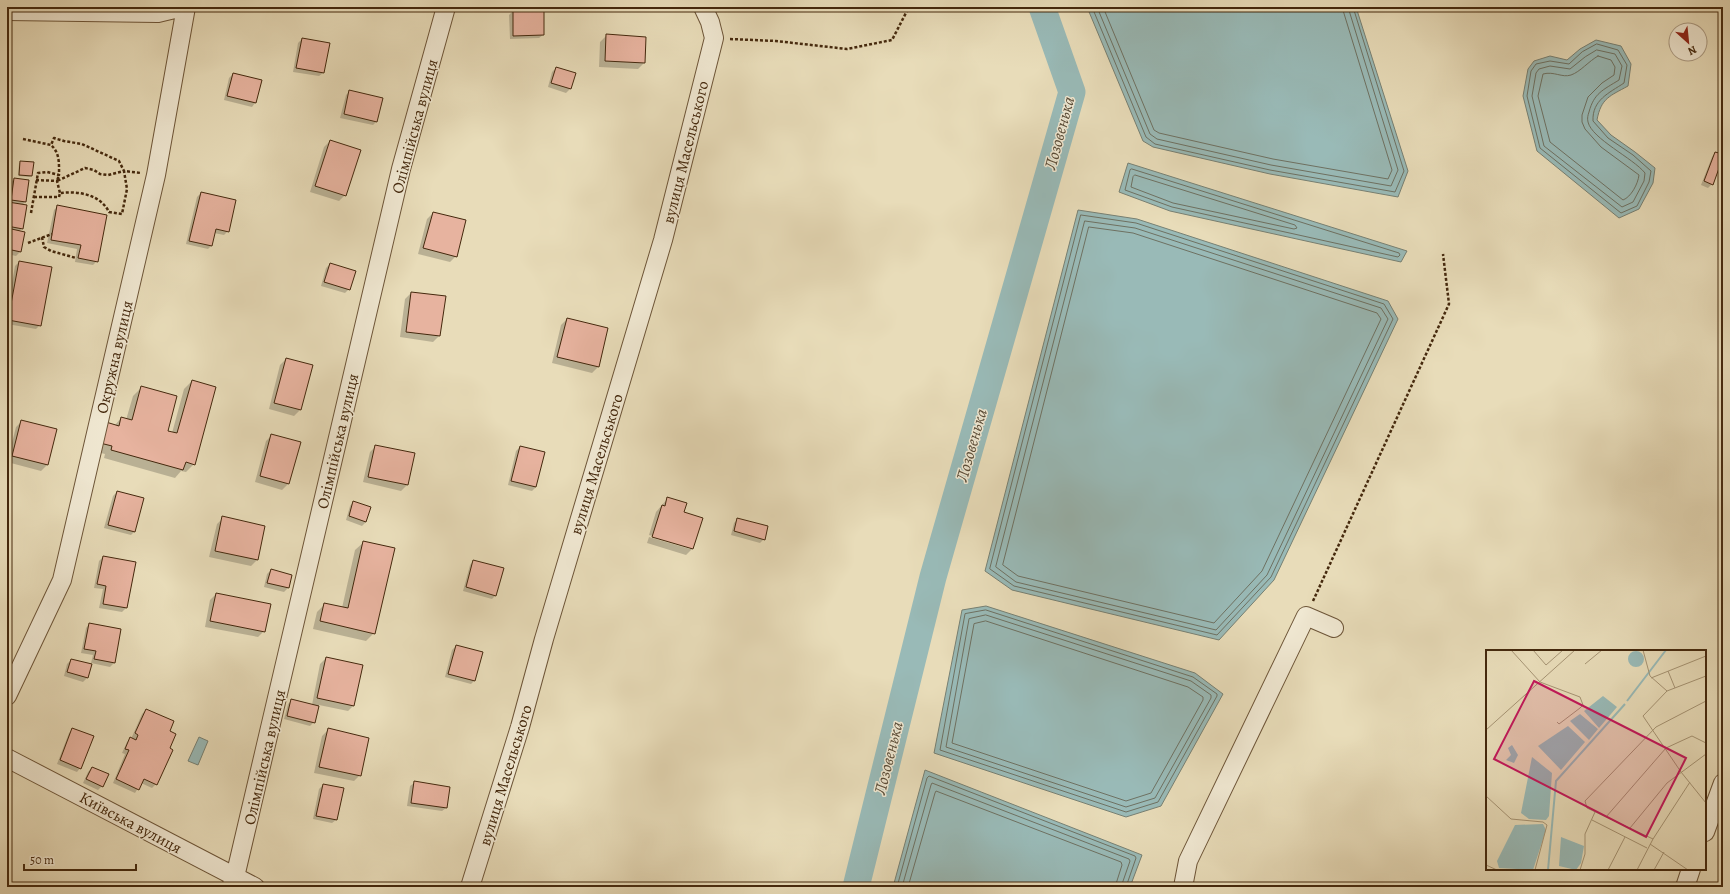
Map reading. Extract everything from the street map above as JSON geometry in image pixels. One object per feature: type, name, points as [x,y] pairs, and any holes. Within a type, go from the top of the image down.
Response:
[{"type":"street","points":[[7,11],[158,12],[184,7]]},
{"type":"street","name":"Окружна вулиця","points":[[7,696],[62,580],[156,175],[184,7]]},
{"type":"street","name":"Олімпійська вулиця","points":[[233,882],[401,169],[446,7]]},
{"type":"street","points":[[703,7],[710,22],[714,38]]},
{"type":"street","name":"вулиця Масельського","points":[[470,887],[520,727],[544,639],[663,240],[714,38]]},
{"type":"street","points":[[1183,887],[1188,861],[1306,616],[1334,628]]},
{"type":"street","name":"Київська вулиця","points":[[7,758],[233,882],[254,887]]},
{"type":"street","points":[[1706,829],[1723,783]]},
{"type":"street","points":[[1685,887],[1691,870]]},
{"type":"path","points":[[714,38],[776,42],[847,50],[892,40],[909,7]]},
{"type":"path","points":[[34,197],[59,197],[60,193],[73,191],[85,194],[106,205],[109,212],[122,214],[127,189],[124,171],[119,161],[82,144],[54,138],[51,145]]},
{"type":"path","points":[[22,139],[51,145],[55,149],[58,157],[59,175],[57,180],[60,193]]},
{"type":"path","points":[[36,180],[57,180],[85,168],[94,170],[100,174],[108,175],[124,171],[156,175]]},
{"type":"path","points":[[31,212],[38,173],[47,172],[59,175]]},
{"type":"path","points":[[28,243],[52,234]]},
{"type":"path","points":[[42,237],[44,247],[51,252],[76,258]]},
{"type":"path","points":[[1306,616],[1449,304],[1443,254]]},
{"type":"water","points":[[1087,7],[1356,7],[1408,171],[1398,197],[1270,174],[1153,147],[1143,141]]},
{"type":"water","points":[[1596,40],[1621,46],[1631,64],[1628,86],[1607,98],[1601,107],[1597,120],[1611,135],[1655,168],[1653,183],[1639,209],[1619,218],[1537,151],[1523,96],[1528,69],[1534,61],[1550,56],[1567,60],[1580,49]]},
{"type":"water","points":[[1128,163],[1407,251],[1401,262],[1170,211],[1119,192]]},
{"type":"water","points":[[1078,210],[1137,219],[1388,301],[1398,319],[1274,580],[1219,640],[1012,590],[985,571]]},
{"type":"water","points":[[986,606],[1195,673],[1223,694],[1161,806],[1126,817],[934,753],[962,610]]},
{"type":"water","points":[[199,737],[208,741],[198,765],[188,761]]},
{"type":"water","points":[[925,770],[1142,855],[1130,887],[893,887]]},
{"type":"building","points":[[544,9],[544,35],[513,36],[513,10]]},
{"type":"building","points":[[606,34],[646,37],[645,63],[605,61]]},
{"type":"building","points":[[302,38],[330,43],[324,73],[296,68]]},
{"type":"building","points":[[556,67],[576,73],[571,89],[551,83]]},
{"type":"building","points":[[233,73],[262,80],[256,103],[227,96]]},
{"type":"building","points":[[349,90],[383,98],[377,122],[344,114]]},
{"type":"building","points":[[330,140],[361,150],[346,196],[315,186]]},
{"type":"building","points":[[1715,152],[1723,154],[1723,157],[1713,185],[1704,181]]},
{"type":"building","points":[[20,161],[34,162],[32,176],[19,175]]},
{"type":"building","points":[[14,178],[29,180],[26,202],[11,200]]},
{"type":"building","points":[[201,192],[236,200],[229,232],[216,229],[212,246],[189,241]]},
{"type":"building","points":[[8,202],[27,205],[23,229],[7,226]]},
{"type":"building","points":[[57,205],[107,215],[98,262],[78,258],[81,245],[51,240]]},
{"type":"building","points":[[433,212],[466,220],[457,257],[423,248]]},
{"type":"building","points":[[7,228],[25,232],[21,252],[7,249]]},
{"type":"building","points":[[19,261],[52,267],[41,326],[8,320]]},
{"type":"building","points":[[330,263],[356,271],[350,290],[324,282]]},
{"type":"building","points":[[411,292],[446,296],[440,336],[406,332]]},
{"type":"building","points":[[567,318],[608,328],[599,367],[557,357]]},
{"type":"building","points":[[286,358],[313,365],[301,410],[274,403]]},
{"type":"building","points":[[192,380],[216,387],[195,465],[186,462],[183,470],[111,450],[112,446],[100,443],[106,422],[119,426],[121,417],[132,420],[141,386],[177,396],[168,431],[177,433]]},
{"type":"building","points":[[21,420],[57,429],[48,465],[12,456]]},
{"type":"building","points":[[271,434],[301,442],[289,484],[260,476]]},
{"type":"building","points":[[375,445],[415,453],[408,485],[368,477]]},
{"type":"building","points":[[520,446],[545,452],[536,487],[511,481]]},
{"type":"building","points":[[117,491],[144,498],[135,532],[108,525]]},
{"type":"building","points":[[667,497],[687,503],[684,512],[703,518],[693,549],[652,537],[662,505],[665,506]]},
{"type":"building","points":[[353,501],[371,507],[366,522],[349,516]]},
{"type":"building","points":[[222,516],[265,526],[258,560],[215,551]]},
{"type":"building","points":[[737,518],[768,526],[765,540],[734,531]]},
{"type":"building","points":[[363,541],[395,548],[375,634],[320,621],[324,603],[348,608]]},
{"type":"building","points":[[103,556],[136,562],[127,608],[103,604],[106,586],[97,584]]},
{"type":"building","points":[[473,560],[504,568],[496,596],[466,587]]},
{"type":"building","points":[[271,569],[292,575],[289,588],[267,583]]},
{"type":"building","points":[[216,593],[271,604],[265,632],[210,621]]},
{"type":"building","points":[[89,623],[121,629],[115,663],[94,659],[96,651],[84,649]]},
{"type":"building","points":[[456,645],[483,652],[475,681],[448,674]]},
{"type":"building","points":[[326,657],[363,665],[354,706],[317,698]]},
{"type":"building","points":[[71,659],[92,664],[88,678],[67,672]]},
{"type":"building","points":[[291,699],[319,706],[315,723],[287,716]]},
{"type":"building","points":[[146,709],[174,721],[170,731],[176,734],[170,748],[173,750],[157,785],[144,779],[139,790],[116,779],[129,750],[125,749],[130,737],[136,740],[138,735],[135,733]]},
{"type":"building","points":[[72,728],[94,736],[81,769],[60,760]]},
{"type":"building","points":[[328,728],[369,738],[361,776],[319,767]]},
{"type":"building","points":[[92,767],[109,774],[103,787],[86,779]]},
{"type":"building","points":[[414,781],[450,787],[447,808],[411,803]]},
{"type":"building","points":[[323,784],[344,788],[337,820],[316,816]]},
{"type":"waterway","name":"Лозовенька","points":[[856,887],[933,577],[1072,92],[1042,7]]}]
